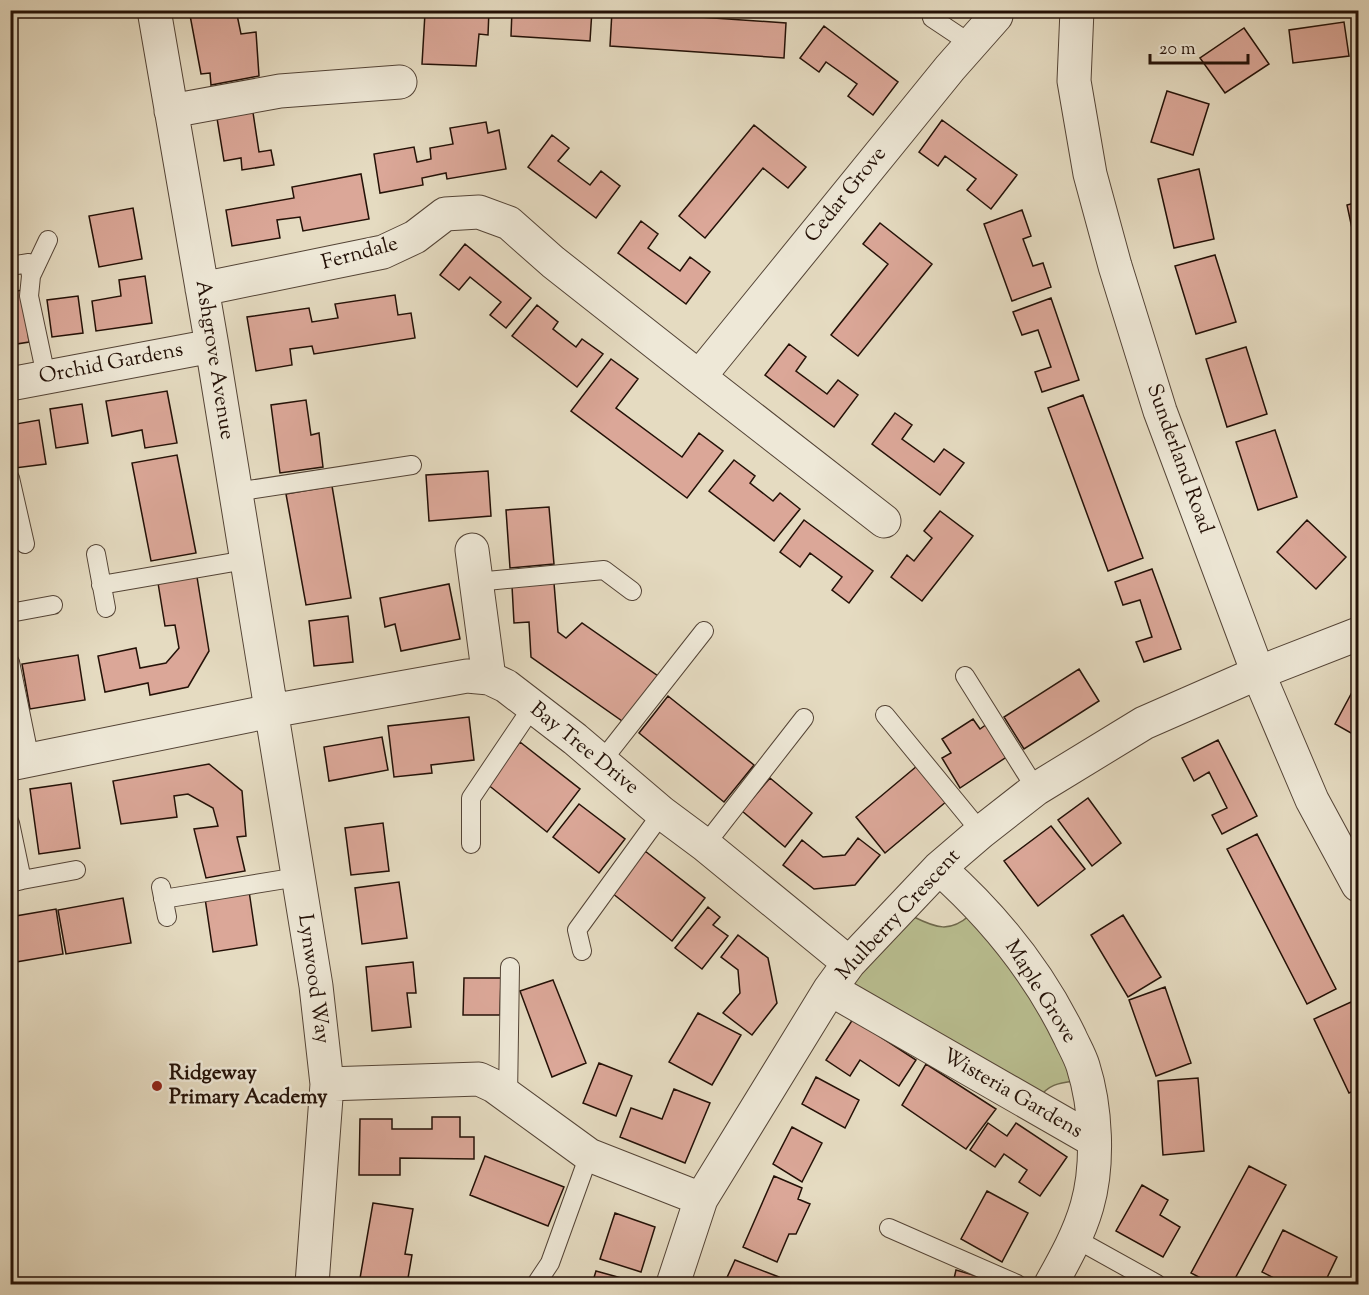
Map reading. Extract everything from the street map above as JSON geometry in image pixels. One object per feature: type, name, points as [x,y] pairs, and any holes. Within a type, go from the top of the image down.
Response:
[{"type":"street","name":"Ashgrove Avenue","points":[[154,10],[212,346],[271,711]]},
{"type":"street","name":"Sunderland Road","points":[[1077,10],[1074,81],[1090,174],[1115,266],[1161,411],[1258,673],[1312,800],[1359,885]]},
{"type":"street","name":"Cedar Grove","points":[[699,377],[996,16]]},
{"type":"street","points":[[171,111],[280,91],[400,82]]},
{"type":"street","name":"Ferndale","points":[[202,289],[383,252],[415,237],[446,214],[478,212],[509,223],[553,262],[699,377]]},
{"type":"street","name":"Orchid Gardens","points":[[10,384],[212,346]]},
{"type":"street","points":[[699,377],[884,521]]},
{"type":"street","points":[[474,566],[489,678]]},
{"type":"street","name":"Mulberry Crescent","points":[[673,1284],[701,1199],[830,989],[849,963],[939,868],[981,831],[1036,789],[1144,723],[1258,673],[1359,634]]},
{"type":"street","name":"Bay Tree Drive","points":[[20,762],[271,711],[467,676],[489,678],[506,686],[532,706],[849,963]]},
{"type":"street","name":"Lynwood Way","points":[[271,711],[316,986],[327,1084],[312,1284]]},
{"type":"street","name":"Maple Grove","points":[[939,868],[969,895],[1012,944],[1058,1013],[1083,1064],[1094,1109],[1094,1140]]},
{"type":"street","name":"Wisteria Gardens","points":[[830,989],[1094,1140],[1093,1173],[1088,1204],[1076,1239],[1051,1284]]},
{"type":"street","points":[[327,1084],[480,1079],[589,1155],[701,1199]]},
{"type":"lane","points":[[932,18],[971,44]]},
{"type":"lane","points":[[31,276],[48,240]]},
{"type":"lane","points":[[10,266],[29,263],[31,276],[29,296],[46,376]]},
{"type":"lane","points":[[236,492],[412,465]]},
{"type":"lane","points":[[10,478],[25,544]]},
{"type":"lane","points":[[96,554],[106,608]]},
{"type":"lane","points":[[101,585],[246,560]]},
{"type":"lane","points":[[474,566],[604,570],[632,591]]},
{"type":"lane","points":[[10,613],[53,605]]},
{"type":"lane","points":[[602,762],[704,631]]},
{"type":"lane","points":[[10,662],[20,762]]},
{"type":"lane","points":[[965,676],[1036,789]]},
{"type":"lane","points":[[471,844],[471,798],[532,706]]},
{"type":"lane","points":[[885,715],[981,831]]},
{"type":"lane","points":[[705,844],[804,718]]},
{"type":"lane","points":[[582,951],[577,930],[662,813]]},
{"type":"lane","points":[[10,823],[16,881],[76,870]]},
{"type":"lane","points":[[164,901],[298,876]]},
{"type":"lane","points":[[508,1097],[510,967]]},
{"type":"lane","points":[[536,1284],[550,1263],[589,1155]]},
{"type":"lane","points":[[889,1228],[1017,1284]]},
{"type":"lane","points":[[1076,1239],[1157,1284]]},
{"type":"green space","points":[[970,915],[1042,1009],[1074,1081],[1054,1085],[1039,1098],[848,984],[914,917],[943,927],[963,921]]},
{"type":"building","points":[[189,10],[236,10],[241,34],[256,32],[259,76],[211,85],[210,73],[201,74]]},
{"type":"building","points":[[397,10],[489,10],[488,35],[479,34],[476,66],[422,64],[425,13]]},
{"type":"building","points":[[512,10],[592,10],[590,41],[511,36]]},
{"type":"building","points":[[612,11],[786,23],[784,58],[610,46]]},
{"type":"building","points":[[1344,22],[1349,56],[1293,63],[1289,30]]},
{"type":"building","points":[[824,26],[898,82],[873,115],[848,96],[857,84],[826,62],[819,72],[800,58]]},
{"type":"building","points":[[1244,28],[1269,64],[1225,93],[1200,58]]},
{"type":"building","points":[[1167,91],[1209,104],[1193,155],[1151,142]]},
{"type":"building","points":[[252,106],[259,152],[271,150],[274,165],[242,170],[241,158],[224,161],[216,112]]},
{"type":"building","points":[[942,120],[1017,175],[991,209],[967,190],[976,179],[945,156],[938,166],[919,152]]},
{"type":"building","points":[[486,122],[488,133],[499,130],[506,169],[447,179],[446,173],[422,178],[423,185],[380,193],[374,154],[414,147],[417,162],[431,159],[430,148],[453,144],[450,128]]},
{"type":"building","points":[[754,125],[806,167],[788,188],[763,168],[705,238],[679,216]]},
{"type":"building","points":[[552,135],[569,148],[558,161],[590,185],[601,171],[620,186],[596,218],[528,167]]},
{"type":"building","points":[[1199,169],[1214,239],[1174,248],[1158,179]]},
{"type":"building","points":[[361,174],[369,219],[303,231],[300,217],[277,220],[280,238],[232,246],[226,210],[294,198],[292,187]]},
{"type":"building","points":[[1358,202],[1358,247],[1356,247],[1347,205]]},
{"type":"building","points":[[133,208],[142,259],[99,267],[89,216]]},
{"type":"building","points":[[1022,210],[1031,236],[1023,239],[1033,266],[1043,263],[1051,287],[1012,301],[984,224]]},
{"type":"building","points":[[641,221],[658,234],[648,248],[680,271],[690,257],[710,272],[686,304],[618,253]]},
{"type":"building","points":[[880,223],[932,264],[858,356],[831,335],[888,264],[863,244]]},
{"type":"building","points":[[465,244],[531,298],[506,328],[490,315],[501,302],[470,277],[459,290],[440,275]]},
{"type":"building","points":[[1215,255],[1236,322],[1196,334],[1175,266]]},
{"type":"building","points":[[145,276],[152,323],[96,331],[92,301],[121,296],[119,280]]},
{"type":"building","points":[[23,290],[29,342],[10,345],[10,292]]},
{"type":"building","points":[[395,295],[398,315],[411,313],[415,338],[314,354],[312,346],[290,349],[292,365],[256,371],[247,317],[309,308],[312,322],[338,318],[335,304]]},
{"type":"building","points":[[78,296],[83,333],[52,337],[47,300]]},
{"type":"building","points":[[1051,298],[1079,380],[1042,392],[1035,372],[1051,367],[1038,330],[1022,335],[1013,312]]},
{"type":"building","points":[[537,305],[558,322],[553,329],[576,347],[582,339],[603,354],[577,387],[512,336]]},
{"type":"building","points":[[789,344],[806,357],[796,371],[827,394],[838,380],[858,395],[834,427],[765,375]]},
{"type":"building","points":[[1246,347],[1267,414],[1227,427],[1206,359]]},
{"type":"building","points":[[611,359],[638,379],[616,408],[682,457],[699,433],[723,451],[687,498],[571,411]]},
{"type":"building","points":[[167,391],[177,443],[145,448],[142,430],[112,436],[106,401]]},
{"type":"building","points":[[1083,395],[1143,558],[1108,571],[1048,408]]},
{"type":"building","points":[[306,400],[311,435],[319,433],[323,467],[280,473],[271,405]]},
{"type":"building","points":[[82,404],[88,443],[56,448],[50,409]]},
{"type":"building","points":[[895,413],[912,425],[902,439],[934,462],[944,449],[964,463],[940,495],[872,444]]},
{"type":"building","points":[[39,420],[46,464],[15,468],[10,425]]},
{"type":"building","points":[[1275,430],[1297,497],[1258,510],[1236,442]]},
{"type":"building","points":[[177,455],[196,553],[151,561],[132,463]]},
{"type":"building","points":[[734,460],[755,476],[750,483],[773,501],[780,493],[800,509],[774,541],[709,491]]},
{"type":"building","points":[[488,471],[491,516],[429,521],[426,475]]},
{"type":"building","points":[[332,486],[351,598],[306,605],[286,494]]},
{"type":"building","points":[[549,507],[554,564],[510,568],[506,510]]},
{"type":"building","points":[[940,511],[973,536],[922,601],[891,577],[907,555],[914,561],[932,538],[924,531]]},
{"type":"building","points":[[804,520],[873,571],[849,603],[832,590],[842,577],[810,553],[800,567],[780,552]]},
{"type":"building","points":[[1307,520],[1346,557],[1316,589],[1277,552]]},
{"type":"building","points":[[1152,569],[1181,649],[1144,662],[1136,642],[1152,637],[1140,600],[1123,605],[1115,582]]},
{"type":"building","points":[[197,577],[209,651],[188,687],[150,695],[148,683],[105,692],[98,656],[136,648],[140,668],[166,663],[179,648],[175,625],[165,626],[158,583]]},
{"type":"building","points":[[554,583],[558,632],[566,638],[582,623],[658,676],[625,723],[531,657],[529,622],[514,623],[512,586]]},
{"type":"building","points":[[449,584],[460,639],[401,651],[395,624],[385,627],[380,598]]},
{"type":"building","points":[[348,616],[353,662],[314,666],[309,621]]},
{"type":"building","points":[[78,655],[85,700],[30,709],[22,664]]},
{"type":"building","points":[[1079,669],[1099,701],[1024,749],[1004,717]]},
{"type":"building","points":[[1358,681],[1358,737],[1335,724]]},
{"type":"building","points":[[668,696],[754,765],[724,802],[639,733]]},
{"type":"building","points":[[469,717],[474,760],[431,765],[432,773],[394,777],[388,726]]},
{"type":"building","points":[[973,719],[980,729],[987,724],[1008,756],[960,788],[942,758],[951,753],[942,739]]},
{"type":"building","points":[[382,737],[388,770],[329,781],[324,747]]},
{"type":"building","points":[[1218,740],[1257,816],[1222,834],[1212,815],[1227,808],[1209,772],[1194,781],[1182,758]]},
{"type":"building","points":[[520,742],[580,789],[547,832],[487,784]]},
{"type":"building","points":[[209,764],[242,791],[246,836],[237,837],[245,871],[206,878],[194,829],[218,826],[213,808],[188,794],[174,796],[177,817],[121,824],[113,781]]},
{"type":"building","points":[[917,766],[947,801],[885,853],[856,817]]},
{"type":"building","points":[[770,778],[812,813],[785,847],[742,811]]},
{"type":"building","points":[[71,783],[80,848],[39,854],[30,789]]},
{"type":"building","points":[[1088,798],[1121,843],[1092,866],[1058,820]]},
{"type":"building","points":[[579,804],[625,839],[599,873],[553,837]]},
{"type":"building","points":[[383,823],[389,871],[351,875],[345,828]]},
{"type":"building","points":[[1051,826],[1085,869],[1038,906],[1004,861]]},
{"type":"building","points":[[1257,834],[1336,989],[1307,1004],[1227,849]]},
{"type":"building","points":[[858,838],[880,855],[855,885],[814,889],[783,865],[802,840],[823,857],[845,855]]},
{"type":"building","points":[[645,851],[705,898],[672,941],[612,893]]},
{"type":"building","points":[[399,882],[407,938],[362,944],[355,888]]},
{"type":"building","points":[[249,891],[257,945],[213,952],[205,898]]},
{"type":"building","points":[[123,898],[131,943],[66,954],[58,910]]},
{"type":"building","points":[[708,907],[720,917],[713,925],[728,936],[702,969],[675,948]]},
{"type":"building","points":[[56,909],[63,954],[10,963],[10,917]]},
{"type":"building","points":[[1123,915],[1161,977],[1128,997],[1091,935]]},
{"type":"building","points":[[738,935],[768,958],[777,1003],[752,1035],[723,1013],[740,993],[738,970],[721,957]]},
{"type":"building","points":[[413,962],[416,993],[407,993],[411,1027],[372,1031],[366,967]]},
{"type":"building","points":[[464,978],[501,978],[500,1015],[463,1015]]},
{"type":"building","points":[[553,980],[586,1063],[552,1077],[520,991]]},
{"type":"building","points":[[1165,987],[1191,1063],[1156,1076],[1129,1000]]},
{"type":"building","points":[[1351,1002],[1358,1018],[1358,1029],[1354,1031],[1358,1040],[1358,1089],[1349,1093],[1314,1019]]},
{"type":"building","points":[[698,1013],[741,1035],[712,1085],[669,1062]]},
{"type":"building","points":[[853,1019],[916,1060],[899,1086],[860,1060],[850,1076],[826,1060]]},
{"type":"building","points":[[599,1063],[632,1076],[616,1116],[583,1103]]},
{"type":"building","points":[[926,1064],[996,1109],[966,1149],[902,1105]]},
{"type":"building","points":[[816,1077],[859,1100],[845,1128],[802,1104]]},
{"type":"building","points":[[1198,1078],[1204,1151],[1163,1155],[1158,1081]]},
{"type":"building","points":[[674,1089],[710,1103],[685,1163],[620,1137],[631,1108],[662,1119]]},
{"type":"building","points":[[432,1117],[460,1117],[460,1137],[474,1137],[474,1159],[400,1158],[400,1175],[359,1175],[360,1119],[392,1119],[392,1129],[432,1129]]},
{"type":"building","points":[[988,1123],[1007,1136],[1016,1123],[1067,1157],[1040,1196],[1019,1182],[1027,1170],[1004,1154],[995,1167],[970,1150]]},
{"type":"building","points":[[792,1127],[822,1143],[802,1182],[773,1164]]},
{"type":"building","points":[[485,1156],[564,1187],[548,1226],[470,1195]]},
{"type":"building","points":[[1249,1166],[1286,1185],[1232,1284],[1212,1284],[1191,1273]]},
{"type":"building","points":[[774,1176],[802,1188],[798,1199],[810,1204],[796,1234],[789,1234],[777,1262],[743,1247]]},
{"type":"building","points":[[1142,1185],[1168,1200],[1160,1215],[1180,1227],[1163,1257],[1116,1231]]},
{"type":"building","points":[[987,1191],[1028,1213],[1002,1262],[961,1239]]},
{"type":"building","points":[[373,1203],[413,1209],[405,1254],[412,1255],[407,1284],[359,1284]]},
{"type":"building","points":[[615,1213],[655,1227],[641,1272],[600,1259]]},
{"type":"building","points":[[1283,1230],[1337,1257],[1324,1284],[1286,1284],[1262,1272]]},
{"type":"building","points":[[735,1260],[779,1277],[776,1284],[724,1284]]},
{"type":"building","points":[[956,1270],[997,1282],[996,1284],[940,1284],[941,1279],[953,1283]]},
{"type":"building","points":[[596,1271],[643,1284],[592,1284]]},
{"type":"place","name":"Ridgeway Primary Academy","points":[[157,1086]]}]
